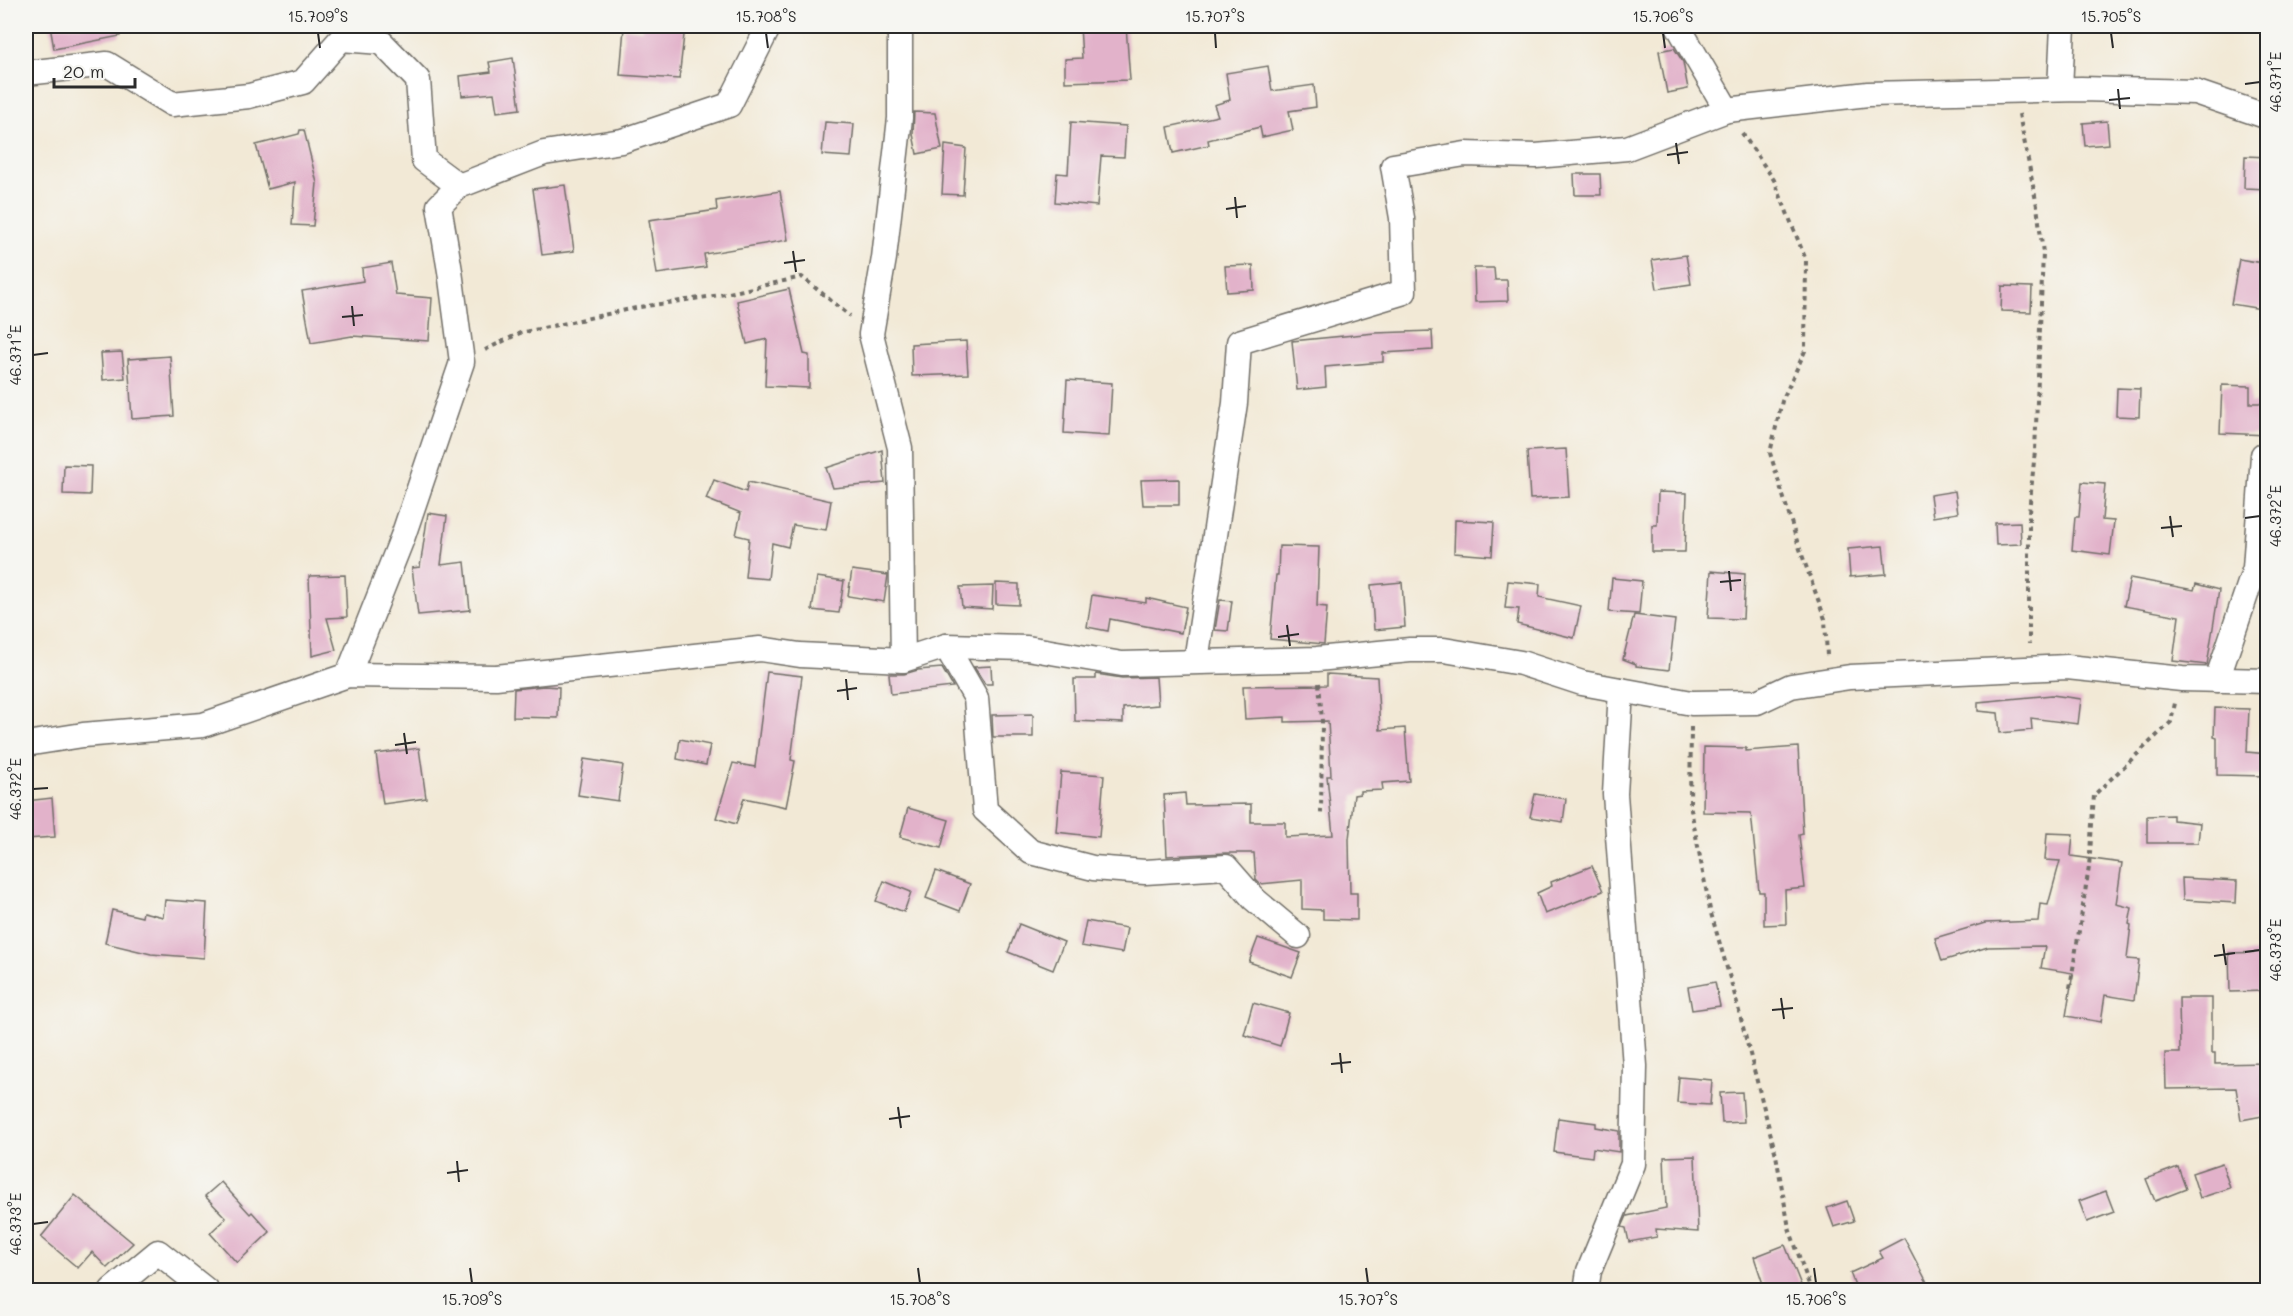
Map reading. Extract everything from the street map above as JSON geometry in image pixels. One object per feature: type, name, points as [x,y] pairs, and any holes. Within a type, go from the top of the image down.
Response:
[{"type":"street","points":[[348,675],[403,536],[462,362],[439,206],[459,186],[544,153],[622,141],[729,105],[767,26]]},
{"type":"street","points":[[900,26],[900,118],[884,258],[871,334],[900,448],[903,660]]},
{"type":"street","points":[[1678,26],[1727,110]]},
{"type":"street","points":[[2060,89],[2063,26]]},
{"type":"street","points":[[26,73],[107,63],[172,104],[249,96],[303,82],[341,39],[381,42],[418,80],[424,160],[459,186]]},
{"type":"street","points":[[1196,661],[1235,403],[1239,342],[1404,292],[1402,218],[1393,166],[1465,154],[1536,156],[1627,148],[1727,110],[1868,94],[2060,89],[2195,92],[2268,117]]},
{"type":"street","points":[[2217,680],[2255,568],[2263,455],[2268,454]]},
{"type":"street","points":[[946,646],[976,698],[985,810],[1031,852],[1093,868],[1145,872],[1226,867],[1254,899],[1298,936]]},
{"type":"street","points":[[26,744],[83,735],[203,725],[348,675],[496,677],[760,649],[800,655],[903,660],[946,646],[1027,648],[1122,664],[1317,659],[1410,650],[1444,650],[1521,663],[1582,683],[1692,703],[1757,702],[1791,686],[1850,677],[2067,667],[2182,679],[2268,681]]},
{"type":"street","points":[[1586,1290],[1589,1270],[1633,1164],[1635,1066],[1615,794],[1621,690]]},
{"type":"street","points":[[112,1290],[158,1252],[206,1290]]},
{"type":"path","points":[[2015,91],[2037,206],[2043,253],[2035,451],[2029,512],[2030,669]]},
{"type":"path","points":[[1727,110],[1774,180],[1806,260],[1804,351],[1782,402],[1770,453],[1796,538],[1825,619],[1827,680]]},
{"type":"path","points":[[462,362],[520,333],[640,307],[720,295],[802,277],[871,334]]},
{"type":"path","points":[[1317,659],[1322,721],[1321,815]]},
{"type":"path","points":[[2070,988],[2089,867],[2094,795],[2170,722],[2182,679]]},
{"type":"path","points":[[1692,703],[1690,804],[1710,910],[1734,992],[1776,1155],[1789,1228],[1811,1290]]},
{"type":"building","points":[[50,26],[119,26],[120,36],[54,49]]},
{"type":"building","points":[[642,26],[685,26],[679,79],[620,75],[624,28],[642,30]]},
{"type":"building","points":[[1080,26],[1126,26],[1130,80],[1065,82],[1065,59],[1082,58]]},
{"type":"building","points":[[1674,48],[1683,62],[1688,89],[1667,93],[1659,51]]},
{"type":"building","points":[[513,58],[520,109],[497,112],[494,93],[462,96],[460,76],[491,72],[489,62]]},
{"type":"building","points":[[1268,66],[1272,91],[1314,85],[1316,107],[1289,111],[1293,130],[1262,137],[1260,127],[1208,140],[1209,145],[1173,153],[1168,127],[1218,116],[1214,105],[1230,100],[1226,73]]},
{"type":"building","points":[[914,112],[935,113],[942,149],[917,154],[913,134]]},
{"type":"building","points":[[2107,121],[2109,144],[2085,146],[2083,123]]},
{"type":"building","points":[[825,122],[854,124],[851,157],[822,155]]},
{"type":"building","points":[[1071,122],[1126,126],[1124,157],[1101,156],[1097,206],[1055,202],[1057,173],[1068,174]]},
{"type":"building","points":[[300,130],[304,130],[317,183],[313,226],[292,225],[295,182],[268,189],[256,145],[299,134]]},
{"type":"building","points":[[945,145],[966,148],[963,195],[942,194]]},
{"type":"building","points":[[2245,156],[2268,157],[2268,189],[2244,188]]},
{"type":"building","points":[[1574,174],[1600,174],[1601,195],[1575,195]]},
{"type":"building","points":[[565,185],[574,251],[542,255],[533,189]]},
{"type":"building","points":[[780,191],[788,240],[704,254],[706,267],[657,274],[649,220],[717,210],[716,201]]},
{"type":"building","points":[[1686,255],[1691,284],[1657,289],[1652,260]]},
{"type":"building","points":[[2239,259],[2268,264],[2268,310],[2231,304]]},
{"type":"building","points":[[391,263],[396,295],[432,298],[429,341],[352,336],[311,343],[302,291],[363,281],[362,268]]},
{"type":"building","points":[[1253,265],[1254,290],[1227,292],[1225,266]]},
{"type":"building","points":[[1474,268],[1494,268],[1495,280],[1507,280],[1508,301],[1475,302]]},
{"type":"building","points":[[2002,286],[2032,287],[2031,312],[2001,311]]},
{"type":"building","points":[[789,289],[804,354],[809,355],[809,388],[765,386],[767,339],[747,344],[737,301]]},
{"type":"building","points":[[1432,331],[1433,350],[1383,353],[1383,362],[1325,367],[1326,387],[1297,390],[1292,341],[1375,333]]},
{"type":"building","points":[[966,341],[968,374],[912,376],[911,344]]},
{"type":"building","points":[[122,352],[125,378],[103,380],[101,353]]},
{"type":"building","points":[[170,356],[174,416],[132,419],[128,359]]},
{"type":"building","points":[[1067,380],[1112,383],[1109,436],[1064,433]]},
{"type":"building","points":[[2222,385],[2250,386],[2250,403],[2268,403],[2268,435],[2220,433]]},
{"type":"building","points":[[2117,388],[2140,389],[2139,417],[2116,416]]},
{"type":"building","points":[[1566,449],[1569,497],[1530,499],[1527,451]]},
{"type":"building","points":[[882,450],[885,483],[833,488],[826,468]]},
{"type":"building","points":[[64,465],[91,466],[90,495],[63,494]]},
{"type":"building","points":[[1179,479],[1179,505],[1143,505],[1141,480]]},
{"type":"building","points":[[714,480],[746,492],[748,482],[831,501],[826,530],[793,525],[788,547],[772,543],[768,579],[745,577],[749,538],[736,535],[741,513],[706,499]]},
{"type":"building","points":[[2082,482],[2105,484],[2102,520],[2114,521],[2110,555],[2072,550],[2075,517],[2079,517]]},
{"type":"building","points":[[1955,491],[1958,513],[1933,517],[1930,495]]},
{"type":"building","points":[[1658,492],[1687,493],[1685,552],[1652,552],[1652,525],[1657,525]]},
{"type":"building","points":[[428,513],[447,516],[441,565],[465,562],[470,610],[418,615],[412,568],[420,567]]},
{"type":"building","points":[[1455,520],[1494,522],[1492,556],[1454,553]]},
{"type":"building","points":[[2020,522],[2021,544],[1996,545],[1995,523]]},
{"type":"building","points":[[1279,546],[1319,547],[1317,606],[1327,607],[1324,644],[1270,639]]},
{"type":"building","points":[[1883,546],[1886,574],[1850,577],[1848,549]]},
{"type":"building","points":[[852,570],[888,575],[884,602],[848,596]]},
{"type":"building","points":[[1711,571],[1745,574],[1743,619],[1708,618]]},
{"type":"building","points":[[345,575],[347,617],[327,618],[336,650],[312,656],[309,576]]},
{"type":"building","points":[[817,577],[844,581],[839,613],[812,610]]},
{"type":"building","points":[[1612,578],[1642,581],[1639,614],[1609,612]]},
{"type":"building","points":[[2130,578],[2194,590],[2196,584],[2219,590],[2207,665],[2173,661],[2179,616],[2124,606]]},
{"type":"building","points":[[1508,581],[1540,584],[1539,597],[1581,606],[1574,638],[1517,624],[1519,609],[1505,608]]},
{"type":"building","points":[[1402,582],[1405,627],[1374,630],[1371,585]]},
{"type":"building","points":[[996,583],[1019,584],[1019,605],[996,604]]},
{"type":"building","points":[[993,586],[992,609],[962,607],[960,587]]},
{"type":"building","points":[[1092,595],[1146,603],[1146,598],[1186,607],[1181,633],[1110,619],[1108,631],[1087,627]]},
{"type":"building","points":[[1220,600],[1232,601],[1228,631],[1215,630]]},
{"type":"building","points":[[1634,615],[1675,620],[1669,670],[1636,666],[1623,659]]},
{"type":"building","points":[[991,666],[992,684],[985,684],[974,667]]},
{"type":"building","points":[[942,668],[953,687],[891,694],[889,674]]},
{"type":"building","points":[[767,672],[802,676],[791,760],[795,761],[786,807],[744,798],[736,824],[716,818],[733,763],[755,767]]},
{"type":"building","points":[[1096,674],[1122,678],[1156,677],[1158,705],[1123,708],[1123,723],[1075,721],[1074,679],[1096,679]]},
{"type":"building","points":[[1327,674],[1377,677],[1380,730],[1405,728],[1409,781],[1382,783],[1383,790],[1360,791],[1360,794],[1354,795],[1349,839],[1350,893],[1357,893],[1357,920],[1323,919],[1323,910],[1302,909],[1302,880],[1260,884],[1256,880],[1254,853],[1167,856],[1164,795],[1185,793],[1186,805],[1251,804],[1251,822],[1285,822],[1285,837],[1333,835],[1327,776],[1331,776],[1328,721],[1285,722],[1285,717],[1245,719],[1243,686],[1327,685]]},
{"type":"building","points":[[559,687],[558,718],[513,717],[514,689]]},
{"type":"building","points":[[2052,695],[2081,699],[2078,724],[2031,718],[2032,730],[2000,733],[1998,713],[1978,711],[1978,702]]},
{"type":"building","points":[[2215,708],[2249,709],[2247,752],[2268,754],[2268,776],[2217,775],[2217,738],[2214,737]]},
{"type":"building","points":[[1033,714],[1033,737],[993,737],[992,715]]},
{"type":"building","points":[[680,739],[710,745],[706,765],[677,759]]},
{"type":"building","points":[[1704,747],[1746,748],[1746,751],[1798,747],[1803,834],[1799,835],[1805,888],[1785,890],[1786,924],[1764,925],[1764,892],[1759,892],[1751,813],[1703,812]]},
{"type":"building","points":[[419,748],[426,798],[383,804],[376,754]]},
{"type":"building","points":[[584,759],[623,765],[618,801],[578,795]]},
{"type":"building","points":[[1061,772],[1104,775],[1099,837],[1056,832]]},
{"type":"building","points":[[1535,794],[1566,799],[1563,822],[1530,817]]},
{"type":"building","points":[[52,798],[55,837],[26,839],[26,801]]},
{"type":"building","points":[[908,808],[949,820],[941,848],[900,837]]},
{"type":"building","points":[[2173,815],[2173,820],[2200,823],[2198,843],[2147,843],[2147,816]]},
{"type":"building","points":[[2047,833],[2073,834],[2071,856],[2122,863],[2116,904],[2132,908],[2127,959],[2139,960],[2134,1000],[2105,995],[2101,1022],[2066,1016],[2073,973],[2041,968],[2045,946],[1988,947],[1942,961],[1935,938],[1985,923],[2038,921],[2040,904],[2048,905],[2060,861],[2045,860]]},
{"type":"building","points":[[1592,866],[1603,891],[1545,914],[1537,893],[1552,886],[1551,882]]},
{"type":"building","points":[[936,871],[970,884],[960,911],[926,898]]},
{"type":"building","points":[[2182,878],[2237,881],[2236,903],[2183,900]]},
{"type":"building","points":[[884,881],[911,892],[904,912],[876,901]]},
{"type":"building","points":[[165,900],[207,903],[204,958],[151,954],[105,943],[112,910],[142,917],[143,912],[163,917]]},
{"type":"building","points":[[1086,921],[1127,928],[1122,953],[1081,946]]},
{"type":"building","points":[[1019,924],[1064,942],[1053,970],[1008,952]]},
{"type":"building","points":[[1258,938],[1301,953],[1292,977],[1249,962]]},
{"type":"building","points":[[2268,952],[2268,980],[2264,980],[2265,991],[2230,992],[2229,953]]},
{"type":"building","points":[[1715,982],[1720,1006],[1692,1010],[1688,987]]},
{"type":"building","points":[[2179,998],[2212,998],[2212,1053],[2215,1053],[2215,1064],[2268,1063],[2268,1088],[2264,1088],[2268,1115],[2241,1120],[2236,1088],[2166,1089],[2165,1053],[2180,1053]]},
{"type":"building","points":[[1253,1003],[1289,1013],[1280,1046],[1244,1035]]},
{"type":"building","points":[[1679,1077],[1712,1080],[1710,1105],[1677,1103]]},
{"type":"building","points":[[1742,1092],[1744,1122],[1722,1123],[1720,1093]]},
{"type":"building","points":[[1558,1118],[1596,1123],[1596,1127],[1619,1131],[1619,1152],[1593,1148],[1592,1157],[1554,1152]]},
{"type":"building","points":[[1695,1156],[1698,1232],[1656,1229],[1657,1237],[1629,1242],[1626,1228],[1622,1227],[1627,1216],[1666,1208],[1664,1157]]},
{"type":"building","points":[[2222,1163],[2230,1188],[2200,1198],[2192,1173]]},
{"type":"building","points":[[2178,1167],[2186,1189],[2155,1201],[2146,1179]]},
{"type":"building","points":[[221,1182],[270,1232],[237,1263],[210,1233],[226,1218],[205,1196]]},
{"type":"building","points":[[2106,1191],[2114,1212],[2087,1222],[2079,1201]]},
{"type":"building","points":[[75,1195],[133,1243],[107,1268],[92,1252],[78,1268],[41,1237]]},
{"type":"building","points":[[1847,1201],[1854,1221],[1834,1227],[1827,1208]]},
{"type":"building","points":[[1904,1238],[1931,1290],[1857,1290],[1850,1273],[1883,1258],[1879,1251]]},
{"type":"building","points":[[1785,1245],[1803,1290],[1765,1290],[1754,1257]]}]
